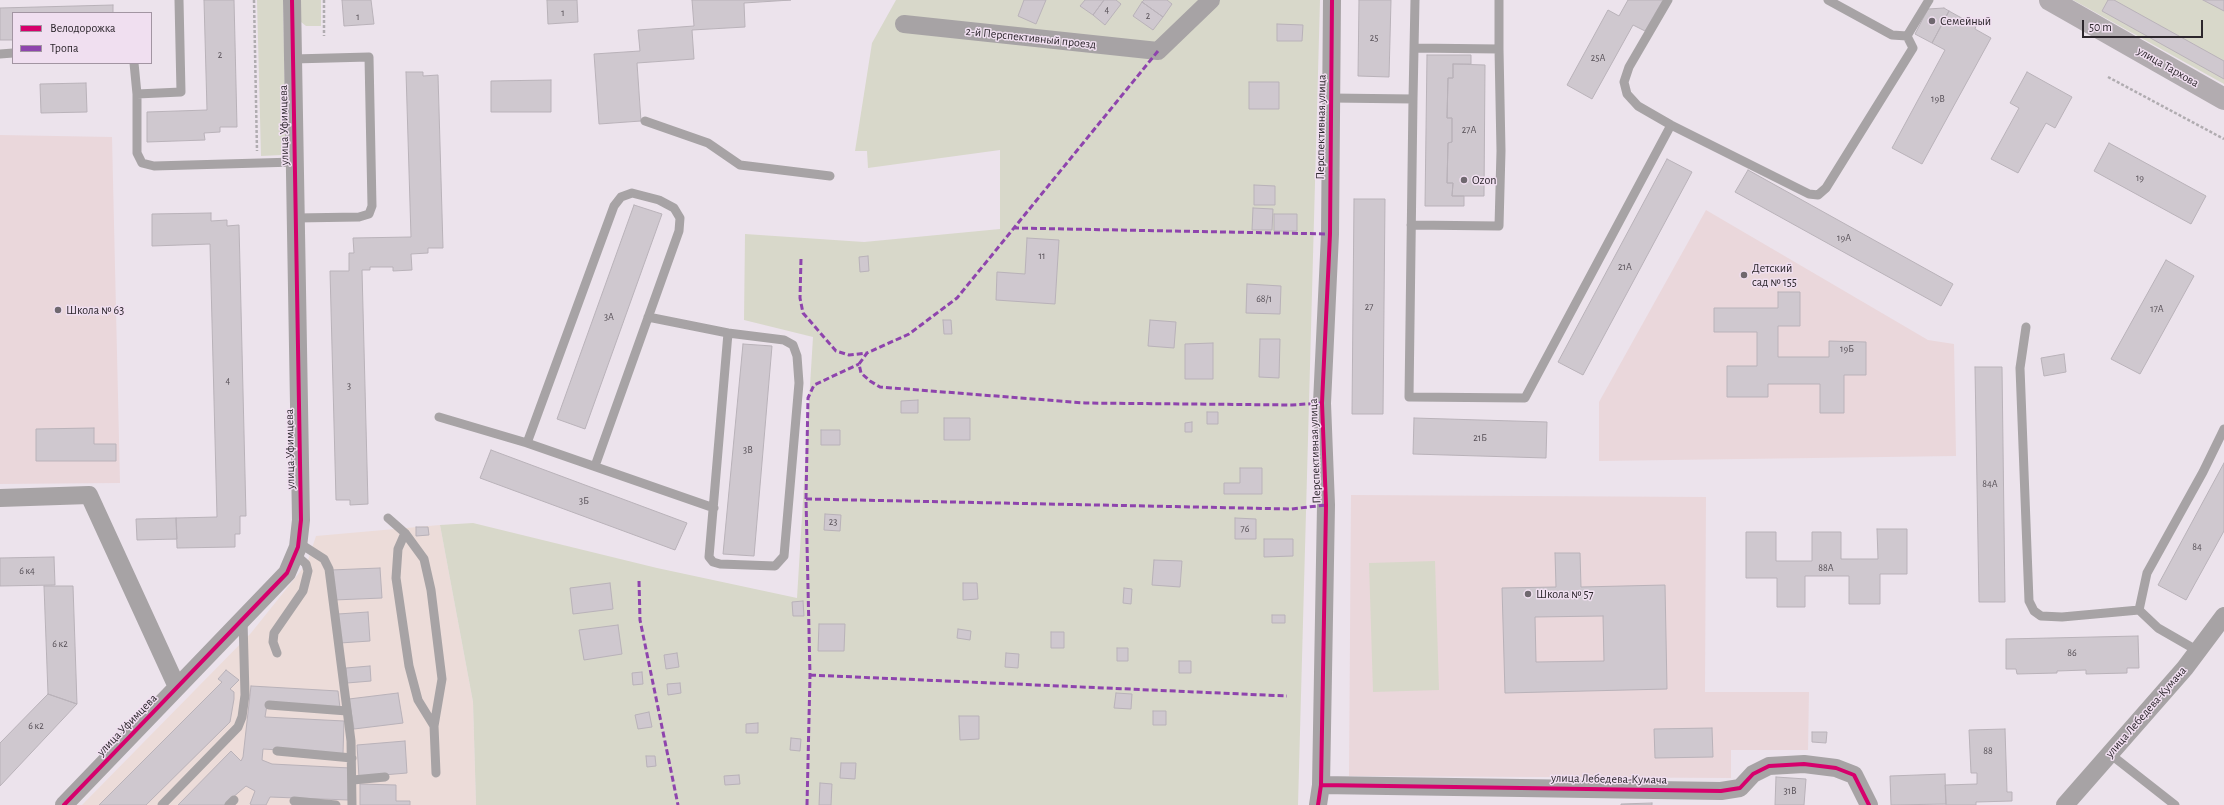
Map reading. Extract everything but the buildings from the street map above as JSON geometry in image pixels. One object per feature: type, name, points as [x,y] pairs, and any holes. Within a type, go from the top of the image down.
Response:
[{"type":"main road","name":"улица Тархова","points":[[2050,0],[2224,99]]},
{"type":"street","name":"улица Уфимцева","points":[[64,805],[287,573],[298,549],[301,520],[292,0]]},
{"type":"street","name":"2-й Перспективный проезд","points":[[904,24],[1158,51],[1211,0]]},
{"type":"street","name":"Перспективная улица","points":[[1318,805],[1321,785],[1326,505],[1322,403],[1330,234],[1332,0]]},
{"type":"street","points":[[0,498],[89,495],[177,687]]},
{"type":"street","name":"улица Лебедева-Кумача","points":[[2065,805],[2198,650],[2224,616]]},
{"type":"street","name":"улица Лебедева-Кумача","points":[[1321,785],[1721,791],[1740,788],[1753,774],[1769,766],[1804,764],[1836,768],[1854,775],[1869,805]]},
{"type":"lane","points":[[137,94],[181,92],[179,0]]},
{"type":"lane","points":[[1415,0],[1409,397],[1525,398],[1671,125]]},
{"type":"lane","points":[[1411,225],[1499,226],[1501,151],[1498,0]]},
{"type":"lane","points":[[1668,0],[1629,67],[1624,82],[1627,94],[1638,106],[1671,125],[1809,194],[1818,195],[1826,188],[1913,48],[1907,36]]},
{"type":"lane","points":[[1828,0],[1892,35],[1907,36]]},
{"type":"lane","points":[[1907,36],[1929,0]]},
{"type":"lane","points":[[1414,48],[1499,49]]},
{"type":"lane","points":[[0,54],[12,53]]},
{"type":"lane","points":[[293,58],[370,57],[372,206],[369,214],[359,217],[296,218]]},
{"type":"lane","points":[[134,64],[137,94],[137,153],[142,163],[154,166],[295,162]]},
{"type":"lane","points":[[1331,98],[1413,99]]},
{"type":"lane","points":[[645,121],[708,143],[740,165],[830,176]]},
{"type":"lane","points":[[527,443],[614,206],[621,197],[632,193],[659,200],[674,208],[680,218],[679,230],[595,466]]},
{"type":"lane","points":[[648,317],[728,333],[784,340],[793,345],[798,356],[799,383],[784,556],[775,566],[713,562],[709,557],[728,333]]},
{"type":"lane","points":[[2026,327],[2020,368],[2029,601],[2034,611],[2041,616],[2062,618],[2139,610],[2158,628],[2198,650]]},
{"type":"lane","points":[[439,417],[527,443],[714,508]]},
{"type":"lane","points":[[2139,610],[2147,572],[2203,472],[2224,429]]},
{"type":"lane","points":[[388,518],[405,533],[424,559],[430,590],[442,679],[434,726],[436,773]]},
{"type":"lane","points":[[405,533],[398,549],[396,578],[409,666],[418,700],[434,726]]},
{"type":"lane","points":[[277,653],[273,642],[274,633],[303,591],[308,571],[298,549]]},
{"type":"lane","points":[[298,549],[324,559],[329,569],[352,758],[352,805]]},
{"type":"lane","points":[[162,805],[238,727],[242,717],[245,695],[243,620]]},
{"type":"lane","points":[[269,705],[347,711]]},
{"type":"lane","points":[[277,751],[352,758]]},
{"type":"lane","points":[[2110,754],[2175,805]]},
{"type":"lane","points":[[353,780],[385,777]]},
{"type":"lane","points":[[294,801],[336,805]]},
{"type":"path","points":[[254,0],[257,155]]},
{"type":"path","points":[[324,0],[324,36]]},
{"type":"path","points":[[2108,78],[2224,139]]},
{"type":"shaded area","points":[[257,0],[283,0],[286,150],[282,155],[261,156]]},
{"type":"shaded area","points":[[301,0],[321,0],[321,26],[306,26],[301,22]]},
{"type":"shaded area","points":[[896,0],[1320,0],[1298,805],[476,805],[473,702],[440,525],[473,523],[657,568],[797,598],[813,337],[744,320],[745,234],[864,242],[1000,229],[1000,150],[868,168],[867,151],[855,151],[872,43]]},
{"type":"shaded area","points":[[2073,0],[2224,0],[2224,84]]},
{"type":"shaded area","name":"Школа № 63","points":[[0,135],[112,137],[120,483],[0,484]]},
{"type":"shaded area","name":"Детский сад № 155","points":[[1706,210],[1928,340],[1954,344],[1956,456],[1599,461],[1599,402]]},
{"type":"shaded area","name":"Школа № 57","points":[[1351,495],[1706,497],[1705,692],[1809,692],[1808,750],[1731,750],[1731,778],[1349,776]]},
{"type":"shaded area","points":[[440,525],[473,702],[476,805],[82,805],[251,633],[307,563],[316,536]]},
{"type":"shaded area","points":[[1435,561],[1439,690],[1373,692],[1369,563]]},
{"type":"marked path","points":[[1158,51],[957,298],[909,334],[867,353],[859,364],[861,373],[880,387],[1085,403],[1292,405],[1322,403]]},
{"type":"marked path","points":[[1013,228],[1330,234]]},
{"type":"marked path","points":[[801,259],[800,298],[803,313],[836,351],[849,355],[867,353]]},
{"type":"marked path","points":[[807,805],[810,675],[806,499],[808,398],[814,385],[859,364]]},
{"type":"marked path","points":[[806,499],[1291,509],[1326,505]]},
{"type":"marked path","points":[[639,581],[640,620],[678,805]]},
{"type":"marked path","points":[[810,675],[1287,696]]},
{"type":"cycle path","points":[[64,805],[287,573],[298,547],[301,520],[292,0]]},
{"type":"cycle path","points":[[1318,805],[1321,785],[1326,505],[1322,403],[1330,234],[1332,0]]},
{"type":"cycle path","points":[[1321,785],[1721,791],[1740,788],[1753,774],[1769,766],[1804,764],[1836,768],[1854,775],[1869,805]]},
{"type":"place","name":"Семейный","points":[[1932,21]]},
{"type":"place","name":"Ozon","points":[[1464,180]]},
{"type":"place","name":"Детский сад № 155","points":[[1744,275]]},
{"type":"place","name":"Школа № 63","points":[[58,310]]},
{"type":"place","name":"Школа № 57","points":[[1528,594]]}]
